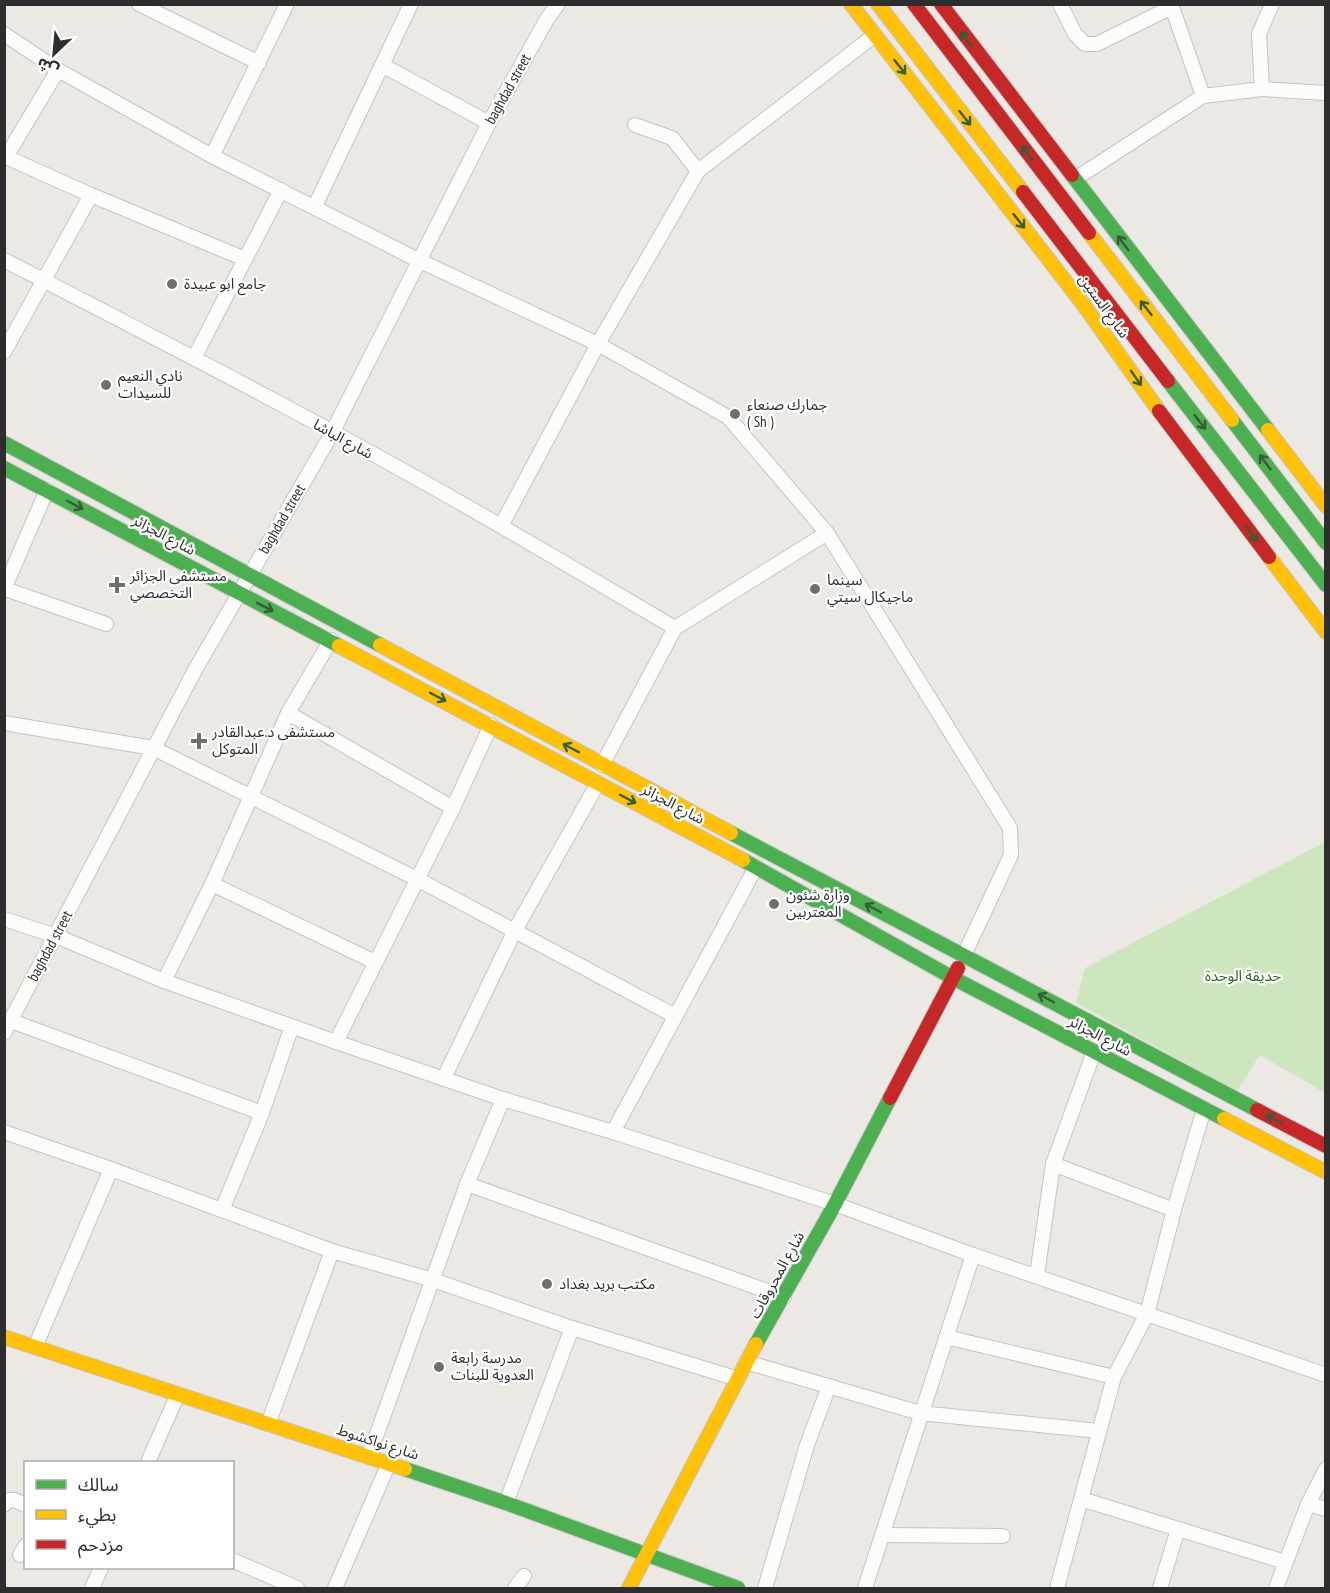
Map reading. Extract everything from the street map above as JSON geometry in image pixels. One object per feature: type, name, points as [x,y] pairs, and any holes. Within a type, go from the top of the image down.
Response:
[{"type":"main road","name":"شارع الستين","points":[[851,4],[1083,304],[1186,449],[1326,632]]},
{"type":"main road","name":"شارع الستين","points":[[878,4],[1326,585]]},
{"type":"main road","name":"شارع الستين","points":[[914,4],[1326,543]]},
{"type":"main road","points":[[941,4],[988,69],[1326,506]]},
{"type":"main road","points":[[971,81],[988,69]]},
{"type":"main road","points":[[978,168],[995,156]]},
{"type":"main road","name":"شارع الجزائر","points":[[4,443],[602,765],[1325,1146]]},
{"type":"main road","name":"شارع الجزائر","points":[[4,468],[756,867],[953,978],[1320,1169]]},
{"type":"main road","points":[[598,783],[602,765]]},
{"type":"main road","name":"شارع المحروقات","points":[[629,1588],[746,1362],[835,1204],[964,955]]},
{"type":"main road","points":[[1320,1169],[1325,1146]]},
{"type":"main road","name":"شارع نواكشوط","points":[[4,1337],[369,1456],[506,1503],[738,1588]]},
{"type":"street","points":[[139,4],[162,9],[259,63]]},
{"type":"street","points":[[212,156],[287,4]]},
{"type":"street","points":[[315,206],[411,4]]},
{"type":"street","name":"baghdad street","points":[[8,1027],[195,670],[332,433],[489,123],[547,19],[558,4]]},
{"type":"street","points":[[1060,4],[1075,34],[1085,44],[1097,44],[1172,6],[1203,96]]},
{"type":"street","points":[[1262,88],[1259,34],[1272,4]]},
{"type":"street","points":[[4,34],[58,70],[212,156],[420,261],[598,344],[728,417],[827,532],[1010,828],[1011,855],[964,955]]},
{"type":"street","points":[[501,526],[598,344],[698,171],[875,35]]},
{"type":"street","points":[[382,65],[489,123]]},
{"type":"street","points":[[58,70],[5,156],[91,195],[246,259]]},
{"type":"street","points":[[1075,179],[1203,96],[1262,88],[1322,90]]},
{"type":"street","points":[[635,125],[672,138],[698,171]]},
{"type":"street","points":[[194,358],[281,190]]},
{"type":"street","points":[[4,352],[91,195]]},
{"type":"street","name":"شارع الباشا","points":[[4,260],[194,358],[332,433],[501,526],[675,628]]},
{"type":"street","points":[[47,490],[5,589],[106,624]]},
{"type":"street","points":[[602,765],[675,628],[827,532]]},
{"type":"street","points":[[164,981],[212,884],[288,713],[331,640]]},
{"type":"street","points":[[288,713],[453,808]]},
{"type":"street","points":[[4,723],[153,748],[417,879],[675,1016]]},
{"type":"street","points":[[336,1042],[453,808],[491,725]]},
{"type":"street","points":[[444,1078],[515,930],[598,783]]},
{"type":"street","points":[[613,1132],[756,867]]},
{"type":"street","points":[[212,884],[375,962]]},
{"type":"street","points":[[4,919],[56,936],[164,981],[336,1042],[503,1099],[835,1204],[973,1255],[1326,1375]]},
{"type":"street","points":[[222,1210],[261,1113],[292,1026]]},
{"type":"street","points":[[8,1027],[261,1113]]},
{"type":"street","points":[[1037,1275],[1053,1164],[1094,1052]]},
{"type":"street","points":[[369,1456],[466,1184],[503,1099]]},
{"type":"street","points":[[1057,1588],[1114,1377],[1147,1314],[1174,1210],[1204,1109]]},
{"type":"street","points":[[4,1132],[332,1251],[433,1280],[572,1328],[738,1379]]},
{"type":"street","points":[[1053,1164],[1174,1210]]},
{"type":"street","points":[[35,1347],[111,1169]]},
{"type":"street","points":[[466,1184],[784,1297]]},
{"type":"street","points":[[268,1424],[332,1251]]},
{"type":"street","points":[[865,1588],[973,1255]]},
{"type":"street","points":[[506,1503],[572,1328]]},
{"type":"street","points":[[946,1337],[1114,1377]]},
{"type":"street","points":[[746,1362],[920,1413],[1099,1431]]},
{"type":"street","points":[[765,1588],[807,1444],[829,1386]]},
{"type":"street","points":[[148,1461],[178,1394]]},
{"type":"street","points":[[335,1588],[389,1463]]},
{"type":"street","points":[[1276,1588],[1308,1504],[1326,1469]]},
{"type":"street","points":[[1081,1499],[1285,1562]]},
{"type":"street","points":[[4,1504],[8,1500],[14,1500],[24,1504]]},
{"type":"street","points":[[1308,1504],[1326,1509]]},
{"type":"street","points":[[1160,1588],[1178,1529]]},
{"type":"street","points":[[884,1535],[1003,1536]]},
{"type":"street","points":[[234,1561],[297,1588]]},
{"type":"street","points":[[92,1588],[101,1569]]},
{"type":"street","points":[[515,1588],[524,1576]]},
{"type":"green space","name":"حديقة الوحدة","points":[[1325,842],[1325,1093],[1260,1055],[1237,1091],[1076,1003],[1085,968]]},
{"type":"traffic: fast","points":[[1072,175],[1268,430]]},
{"type":"traffic: fast","points":[[1168,381],[1326,585]]},
{"type":"traffic: fast","points":[[1232,420],[1326,543]]},
{"type":"traffic: fast","points":[[4,443],[380,645]]},
{"type":"traffic: fast","points":[[4,468],[339,646]]},
{"type":"traffic: fast","points":[[731,833],[1257,1110]]},
{"type":"traffic: fast","points":[[743,860],[953,978],[1224,1119]]},
{"type":"traffic: fast","points":[[756,1344],[835,1204],[890,1098]]},
{"type":"traffic: fast","points":[[405,1469],[506,1503],[738,1588]]},
{"type":"traffic: slow","points":[[851,4],[1083,304],[1159,411]]},
{"type":"traffic: slow","points":[[878,4],[1023,192]]},
{"type":"traffic: slow","points":[[1089,233],[1232,420]]},
{"type":"traffic: slow","points":[[1268,430],[1326,506]]},
{"type":"traffic: slow","points":[[1269,557],[1326,632]]},
{"type":"traffic: slow","points":[[380,645],[731,833]]},
{"type":"traffic: slow","points":[[339,646],[743,860]]},
{"type":"traffic: slow","points":[[1224,1119],[1326,1172]]},
{"type":"traffic: slow","points":[[4,1337],[405,1469]]},
{"type":"traffic: slow","points":[[629,1588],[756,1344]]},
{"type":"traffic: jam","points":[[914,4],[1089,233]]},
{"type":"traffic: jam","points":[[941,4],[1072,175]]},
{"type":"traffic: jam","points":[[1023,192],[1168,381]]},
{"type":"traffic: jam","points":[[1159,411],[1269,557]]},
{"type":"traffic: jam","points":[[890,1098],[958,968]]},
{"type":"traffic: jam","points":[[1257,1110],[1326,1146]]},
{"type":"place","name":"جامع ابو عبيدة","points":[[172,284]]},
{"type":"place","name":"نادي النعيم للسيدات","points":[[106,385]]},
{"type":"place","name":"جمارك صنعاء ( Sh )","points":[[735,414]]},
{"type":"place","name":"مستشفى الجزائر التخصصي","points":[[117,585]]},
{"type":"place","name":"سينما ماجيكال سيتي","points":[[815,589]]},
{"type":"place","name":"مستشفى د.عبدالقادر المتوكل","points":[[199,741]]},
{"type":"place","name":"وزارة شئون المغتربين","points":[[774,904]]},
{"type":"place","name":"مكتب بريد بغداد","points":[[547,1284]]},
{"type":"place","name":"مدرسة رابعة العدوية للبنات","points":[[439,1367]]}]
